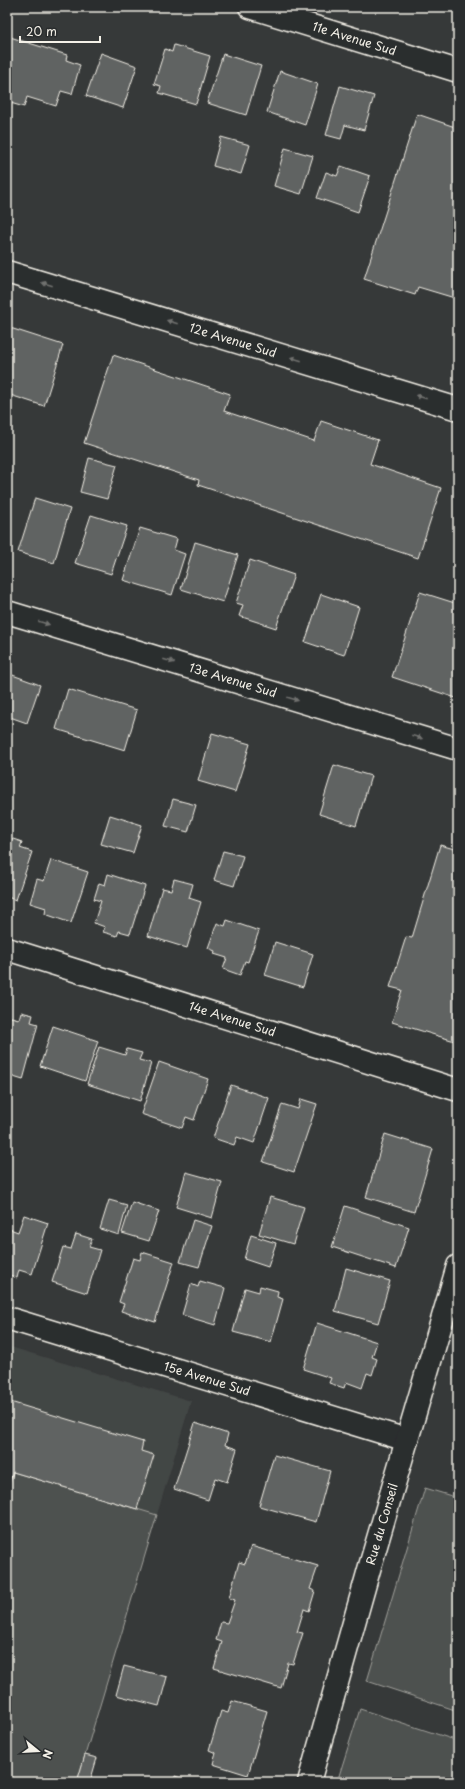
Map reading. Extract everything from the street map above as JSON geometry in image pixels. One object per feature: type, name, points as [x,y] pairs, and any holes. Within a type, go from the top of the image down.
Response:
[{"type":"street","name":"11e Avenue Sud","points":[[250,7],[458,71]]},
{"type":"street","name":"12e Avenue Sud","points":[[7,272],[458,408]]},
{"type":"street","name":"13e Avenue Sud","points":[[7,612],[458,749]]},
{"type":"street","name":"14e Avenue Sud","points":[[7,949],[458,1090]]},
{"type":"street","name":"Rue du Conseil","points":[[310,1782],[458,1266]]},
{"type":"street","name":"15e Avenue Sud","points":[[7,1318],[407,1440]]},
{"type":"shaded area","points":[[7,1346],[191,1401],[77,1782],[7,1782]]},
{"type":"shaded area","points":[[13,1472],[157,1515],[77,1782],[7,1782],[7,1491]]},
{"type":"shaded area","points":[[425,1488],[458,1498],[458,1711],[367,1681]]},
{"type":"shaded area","points":[[360,1709],[458,1741],[458,1782],[347,1782],[338,1779]]},
{"type":"building","points":[[7,36],[67,55],[66,60],[80,65],[72,94],[61,91],[56,106],[27,97],[24,107],[7,102]]},
{"type":"building","points":[[174,45],[210,56],[196,104],[159,93],[161,86],[154,84],[165,49],[172,52]]},
{"type":"building","points":[[101,53],[137,66],[123,108],[86,96]]},
{"type":"building","points":[[223,54],[261,66],[246,115],[207,103]]},
{"type":"building","points":[[280,71],[318,84],[305,125],[267,112]]},
{"type":"building","points":[[340,86],[374,96],[364,130],[345,125],[341,139],[326,135]]},
{"type":"building","points":[[417,114],[458,128],[458,299],[418,287],[415,295],[364,279]]},
{"type":"building","points":[[221,137],[250,145],[241,174],[213,166]]},
{"type":"building","points":[[285,148],[313,156],[301,194],[274,186]]},
{"type":"building","points":[[341,166],[370,176],[358,212],[317,198],[326,172],[337,176]]},
{"type":"building","points":[[7,327],[63,345],[44,406],[7,394]]},
{"type":"building","points":[[113,355],[230,394],[224,411],[314,441],[321,421],[378,440],[370,464],[441,488],[418,558],[198,485],[199,480],[84,443]]},
{"type":"building","points":[[89,458],[117,465],[107,499],[80,492]]},
{"type":"building","points":[[35,498],[70,509],[54,563],[18,552]]},
{"type":"building","points":[[91,515],[127,526],[111,574],[75,563]]},
{"type":"building","points":[[140,528],[177,539],[174,550],[185,554],[172,595],[123,580]]},
{"type":"building","points":[[195,542],[238,555],[223,602],[181,589]]},
{"type":"building","points":[[250,560],[294,575],[276,628],[239,616],[243,605],[236,603]]},
{"type":"building","points":[[420,592],[458,604],[458,693],[456,698],[392,677]]},
{"type":"building","points":[[321,594],[359,607],[344,655],[305,642]]},
{"type":"building","points":[[7,673],[40,685],[27,723],[7,716]]},
{"type":"building","points":[[68,689],[137,710],[125,750],[56,729]]},
{"type":"building","points":[[212,733],[250,744],[235,792],[198,781]]},
{"type":"building","points":[[334,765],[371,776],[356,826],[319,814]]},
{"type":"building","points":[[173,799],[196,805],[188,832],[165,826]]},
{"type":"building","points":[[110,815],[142,825],[133,853],[101,844]]},
{"type":"building","points":[[7,837],[22,842],[20,848],[32,852],[16,900],[7,897]]},
{"type":"building","points":[[440,845],[458,850],[458,1042],[392,1022],[402,990],[390,987],[406,937],[412,938]]},
{"type":"building","points":[[223,851],[243,856],[234,886],[214,880]]},
{"type":"building","points":[[51,860],[88,872],[71,923],[45,914],[46,908],[30,903],[37,879],[44,881]]},
{"type":"building","points":[[108,874],[145,886],[130,934],[119,931],[117,936],[103,932],[105,927],[94,923],[101,901],[94,899],[99,883],[105,885]]},
{"type":"building","points":[[174,879],[193,884],[189,898],[201,902],[187,948],[148,936],[162,888],[171,890]]},
{"type":"building","points":[[227,920],[259,931],[248,962],[245,961],[240,975],[223,969],[227,958],[214,954],[215,951],[208,948],[217,923],[225,926]]},
{"type":"building","points":[[275,942],[313,954],[303,987],[265,975]]},
{"type":"building","points":[[21,1012],[33,1015],[31,1022],[38,1024],[23,1080],[7,1075],[7,1016],[19,1019]]},
{"type":"building","points":[[53,1026],[98,1041],[85,1081],[40,1066]]},
{"type":"building","points":[[99,1047],[125,1055],[127,1049],[142,1053],[139,1060],[151,1063],[140,1101],[87,1084]]},
{"type":"building","points":[[159,1062],[208,1079],[194,1120],[186,1117],[182,1128],[141,1114]]},
{"type":"building","points":[[231,1085],[269,1098],[254,1143],[237,1137],[234,1145],[213,1138]]},
{"type":"building","points":[[301,1099],[317,1104],[294,1172],[263,1162],[282,1104],[298,1109]]},
{"type":"building","points":[[385,1134],[433,1149],[414,1212],[366,1197]]},
{"type":"building","points":[[186,1172],[222,1182],[212,1218],[176,1207]]},
{"type":"building","points":[[270,1197],[304,1207],[293,1244],[259,1234]]},
{"type":"building","points":[[109,1200],[127,1205],[119,1235],[100,1229]]},
{"type":"building","points":[[132,1202],[159,1211],[149,1241],[122,1233]]},
{"type":"building","points":[[345,1206],[409,1227],[396,1268],[332,1247]]},
{"type":"building","points":[[24,1215],[48,1223],[32,1274],[19,1270],[17,1278],[7,1274],[7,1228],[18,1232]]},
{"type":"building","points":[[193,1220],[212,1226],[199,1267],[180,1262]]},
{"type":"building","points":[[76,1234],[92,1239],[89,1247],[100,1250],[87,1293],[52,1282],[63,1247],[71,1249]]},
{"type":"building","points":[[251,1235],[276,1243],[268,1267],[244,1259]]},
{"type":"building","points":[[142,1252],[174,1262],[155,1322],[121,1311],[124,1304],[119,1302],[133,1258],[140,1260]]},
{"type":"building","points":[[346,1268],[390,1281],[378,1323],[335,1311]]},
{"type":"building","points":[[200,1281],[225,1288],[215,1325],[182,1315],[191,1284],[198,1287]]},
{"type":"building","points":[[260,1286],[278,1291],[277,1297],[283,1299],[271,1342],[233,1332],[245,1288],[259,1292]]},
{"type":"building","points":[[317,1323],[377,1342],[372,1357],[377,1359],[372,1375],[367,1373],[362,1388],[346,1382],[344,1388],[329,1383],[331,1378],[303,1369]]},
{"type":"building","points":[[7,1401],[143,1442],[141,1451],[154,1455],[137,1509],[13,1472],[7,1491]]},
{"type":"building","points":[[195,1423],[228,1434],[225,1445],[237,1449],[227,1482],[215,1478],[208,1500],[174,1489]]},
{"type":"building","points":[[274,1455],[330,1471],[316,1522],[259,1506]]},
{"type":"building","points":[[251,1546],[318,1566],[310,1589],[315,1591],[309,1611],[304,1609],[297,1632],[303,1633],[293,1664],[288,1663],[281,1688],[214,1668],[222,1642],[216,1640],[221,1622],[227,1623],[235,1600],[229,1598],[239,1562],[245,1564]]},
{"type":"building","points":[[124,1666],[167,1677],[159,1706],[116,1695]]},
{"type":"building","points":[[232,1701],[267,1711],[248,1775],[213,1764],[216,1753],[209,1750],[221,1711],[228,1713]]},
{"type":"building","points":[[85,1755],[97,1758],[90,1782],[77,1782]]},
{"type":"building","points":[[175,1776],[194,1782],[174,1782]]}]
